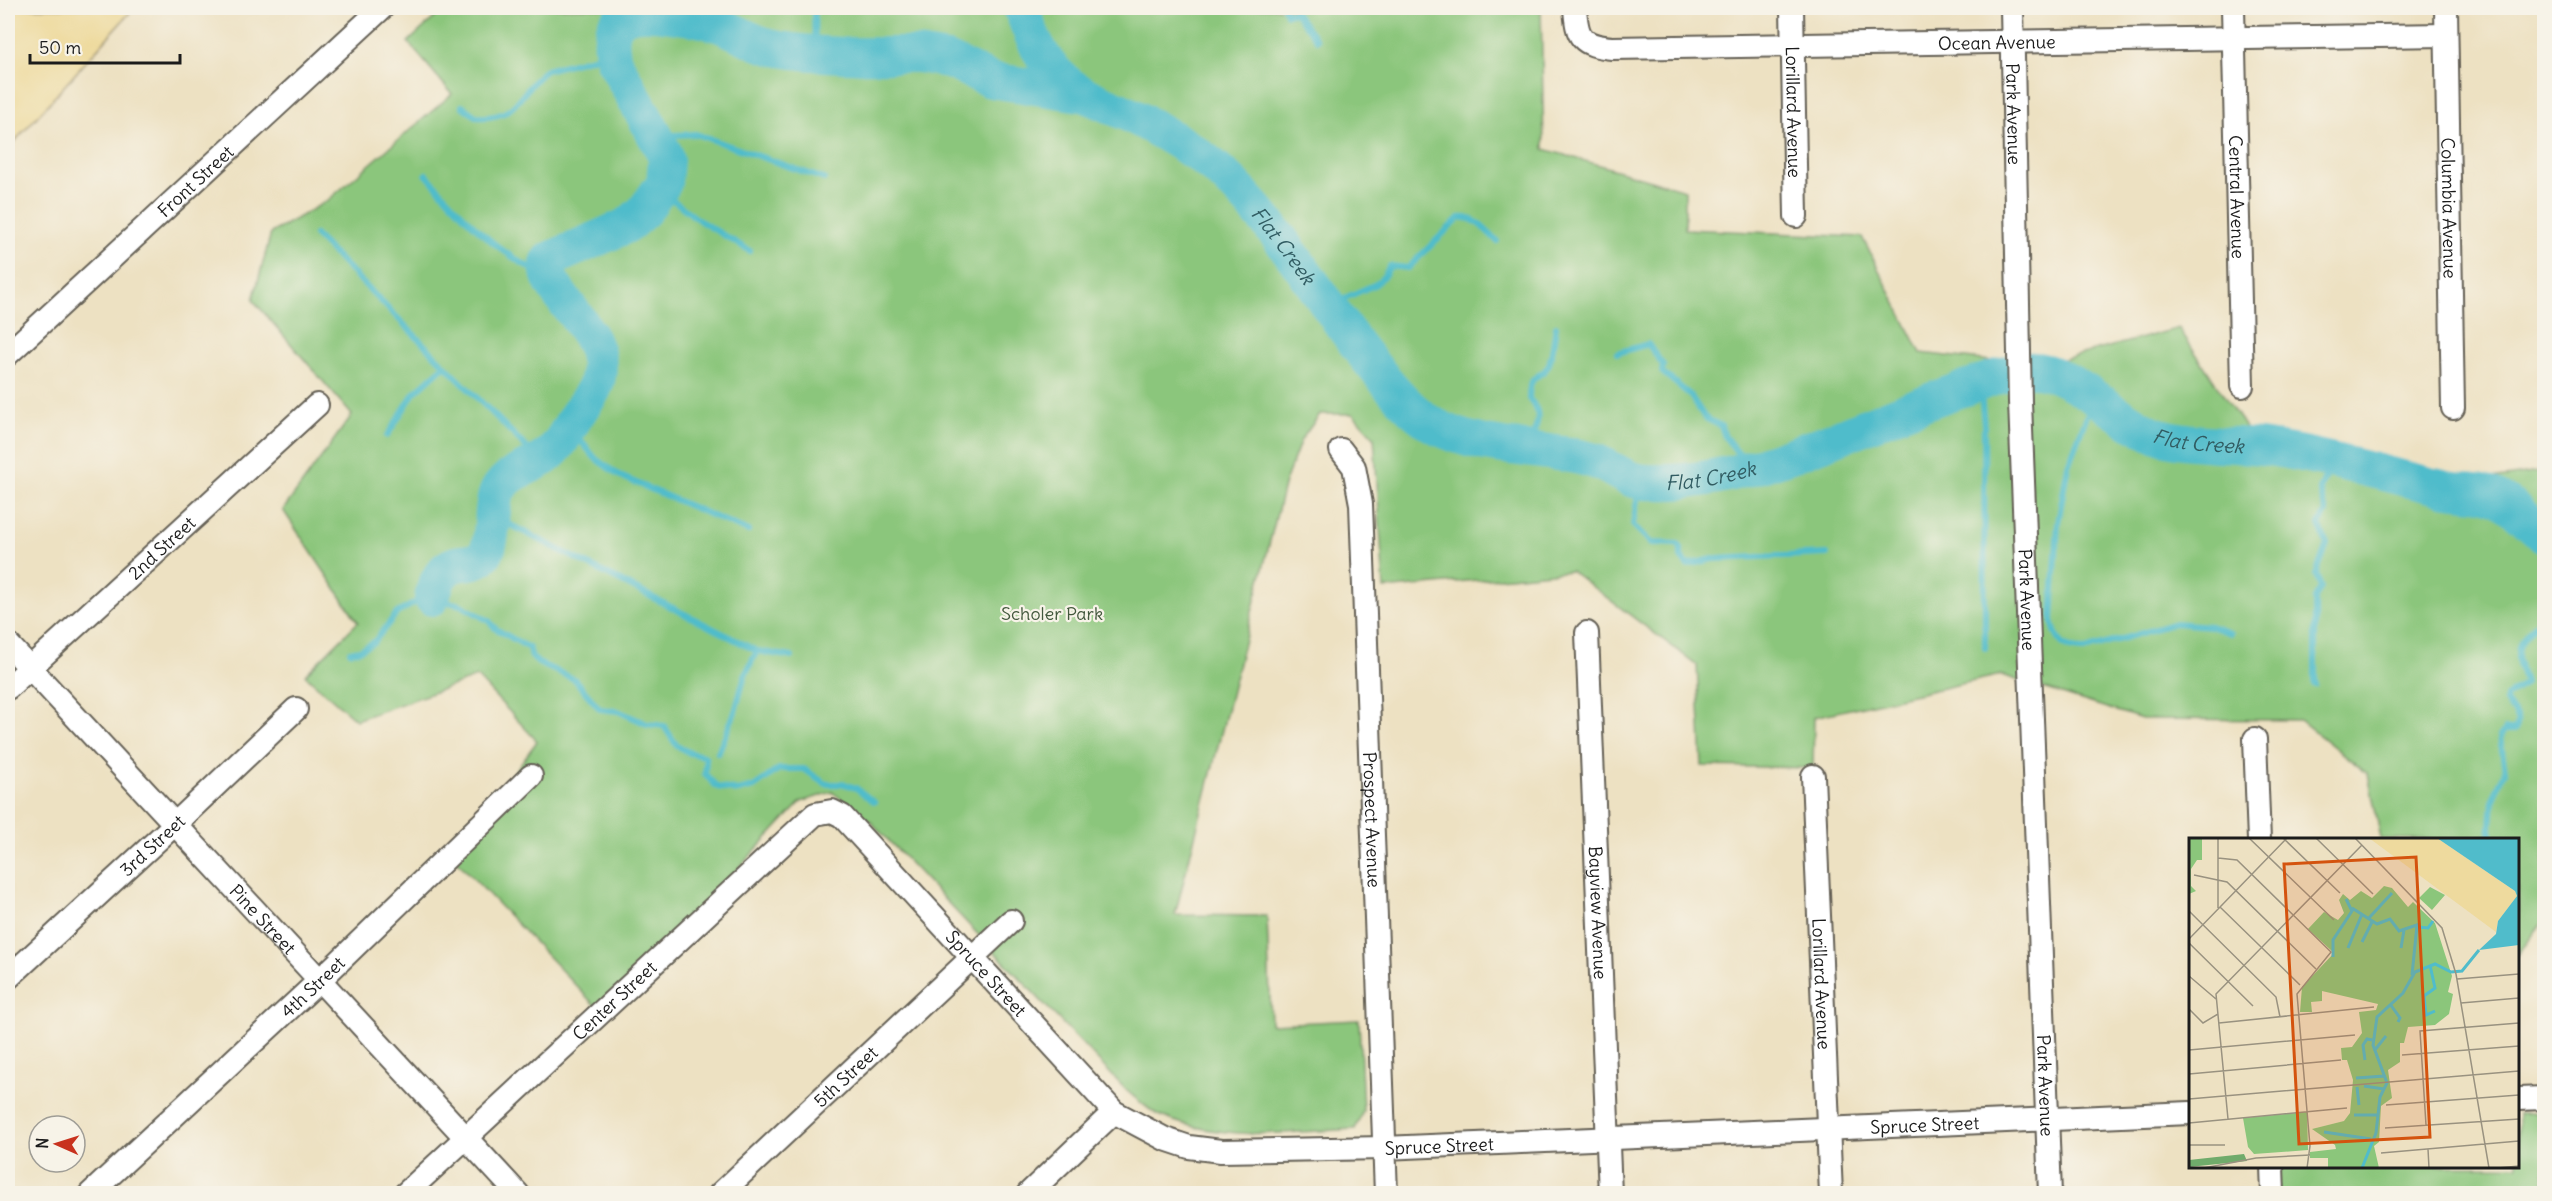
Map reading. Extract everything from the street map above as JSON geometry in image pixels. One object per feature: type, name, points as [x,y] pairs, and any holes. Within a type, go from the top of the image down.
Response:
[{"type":"street","name":"Front Street","points":[[8,354],[382,8]]},
{"type":"street","name":"Ocean Avenue","points":[[1575,8],[1578,32],[1585,42],[1593,46],[1612,48],[2446,35]]},
{"type":"street","name":"Lorillard Avenue","points":[[1792,8],[1796,216]]},
{"type":"street","name":"Park Avenue","points":[[2012,8],[2020,402],[2050,1194]]},
{"type":"street","name":"Central Avenue","points":[[2233,8],[2242,386]]},
{"type":"street","name":"Columbia Avenue","points":[[2446,8],[2453,408]]},
{"type":"street","name":"2nd Street","points":[[8,688],[317,405]]},
{"type":"street","name":"Prospect Avenue","points":[[1341,450],[1354,467],[1361,504],[1386,1194]]},
{"type":"street","name":"Bayview Avenue","points":[[1587,633],[1610,1194]]},
{"type":"street","name":"Pine Street","points":[[8,644],[518,1194]]},
{"type":"street","name":"3rd Street","points":[[8,978],[296,709]]},
{"type":"street","points":[[2254,739],[2259,838]]},
{"type":"street","name":"4th Street","points":[[90,1194],[320,980],[531,776]]},
{"type":"street","name":"Lorillard Avenue","points":[[1814,776],[1831,1194]]},
{"type":"street","name":"Spruce Street","points":[[826,811],[842,816],[1114,1112],[1165,1139],[1189,1147],[1221,1151],[1384,1148],[2189,1113]]},
{"type":"street","name":"Center Street","points":[[405,1194],[815,814],[826,811]]},
{"type":"street","name":"5th Street","points":[[720,1194],[1011,921]]},
{"type":"street","points":[[2519,1099],[2544,1098]]},
{"type":"street","points":[[1028,1194],[1114,1112]]},
{"type":"street","points":[[2272,1168],[2273,1194]]},
{"type":"green space","name":"Scholer Park","points":[[445,8],[1541,8],[1544,149],[1685,190],[1685,229],[1862,237],[1921,353],[2000,362],[2060,360],[2179,328],[2246,429],[2479,481],[2544,471],[2544,920],[2519,954],[2519,838],[2381,838],[2368,774],[2300,720],[2142,719],[2001,675],[1814,717],[1813,768],[1702,766],[1697,665],[1571,571],[1384,589],[1374,437],[1353,414],[1320,414],[1301,440],[1285,482],[1175,915],[1267,916],[1271,1024],[1359,1020],[1363,1111],[1355,1129],[1254,1134],[1229,1132],[1180,1123],[1153,1112],[1127,1091],[869,820],[832,792],[801,802],[602,1013],[453,857],[537,741],[477,677],[356,720],[305,675],[358,622],[283,510],[352,415],[253,300],[271,233],[327,201],[452,94],[408,42]]},
{"type":"green space","points":[[2519,1113],[2544,1113],[2544,1193],[2273,1193],[2272,1168],[2519,1168]]},
{"type":"sand","points":[[8,8],[134,8],[8,149]]},
{"type":"waterway","points":[[634,12],[635,8]]},
{"type":"waterway","points":[[814,8],[815,54]]},
{"type":"waterway","name":"Flat Creek","points":[[1021,8],[1039,51],[1063,80],[1086,95],[1163,133],[1200,156],[1223,174],[1272,228],[1357,345],[1401,398],[1432,424],[1465,438],[1500,446],[1583,458],[1600,463],[1639,481],[1684,481],[1724,475],[1765,464],[2002,375],[2028,370],[2044,371],[2060,377],[2131,422],[2163,437],[2283,450],[2443,488],[2489,495],[2515,510],[2544,536]]},
{"type":"waterway","points":[[1284,8],[1287,14],[1295,12],[1317,40]]},
{"type":"waterway","points":[[432,598],[438,580],[445,570],[455,564],[476,561],[483,556],[490,542],[495,497],[498,490],[508,479],[540,461],[556,447],[595,386],[599,366],[595,348],[587,331],[554,286],[548,273],[549,260],[628,225],[644,211],[664,183],[666,160],[664,152],[614,61],[613,32],[617,23],[624,17],[633,14],[657,13],[696,18],[720,25],[765,45],[797,52],[918,55],[947,60],[991,80],[1080,94]]},
{"type":"waterway","points":[[462,106],[477,117],[502,114],[510,109],[546,70],[612,53]]},
{"type":"waterway","points":[[658,142],[674,135],[696,134],[824,179]]},
{"type":"waterway","points":[[426,174],[481,233],[512,257],[548,277]]},
{"type":"waterway","points":[[660,190],[700,221],[750,251]]},
{"type":"waterway","points":[[1327,306],[1376,284],[1390,266],[1408,268],[1459,218],[1475,221],[1497,241]]},
{"type":"waterway","points":[[315,235],[540,461]]},
{"type":"waterway","points":[[1528,449],[1538,416],[1537,410],[1529,399],[1531,383],[1549,364],[1556,326]]},
{"type":"waterway","points":[[1617,353],[1648,344],[1663,365],[1662,372],[1690,395],[1705,418],[1721,426],[1725,437],[1750,468]]},
{"type":"waterway","points":[[387,436],[414,393],[445,365]]},
{"type":"waterway","points":[[1980,383],[1984,425],[1985,648]]},
{"type":"waterway","points":[[2094,397],[2068,465],[2058,523],[2052,620],[2058,639],[2071,649],[2085,650],[2175,623],[2210,626],[2230,633]]},
{"type":"waterway","points":[[570,428],[596,459],[620,476],[748,531]]},
{"type":"waterway","points":[[2315,685],[2315,598],[2321,588],[2316,574],[2327,544],[2319,525],[2326,512],[2320,490],[2331,462]]},
{"type":"waterway","points":[[1640,482],[1633,525],[1651,543],[1678,544],[1681,557],[1687,565],[1713,559],[1827,554]]},
{"type":"waterway","points":[[493,516],[757,651],[792,657]]},
{"type":"waterway","points":[[2490,838],[2493,799],[2505,771],[2500,736],[2505,730],[2515,730],[2517,726],[2515,715],[2506,702],[2506,697],[2525,683],[2519,664],[2518,649],[2523,638],[2541,618],[2544,545]]},
{"type":"waterway","points":[[350,652],[360,650],[374,642],[397,613],[420,600],[432,598],[461,605],[529,648],[532,657],[538,663],[574,679],[600,709],[618,711],[647,724],[664,726],[677,746],[690,753],[704,756],[706,759],[705,774],[717,787],[738,791],[754,787],[779,769],[804,769],[826,784],[845,784],[856,788],[874,802]]},
{"type":"waterway","points":[[718,753],[735,712],[745,675],[757,651]]}]
